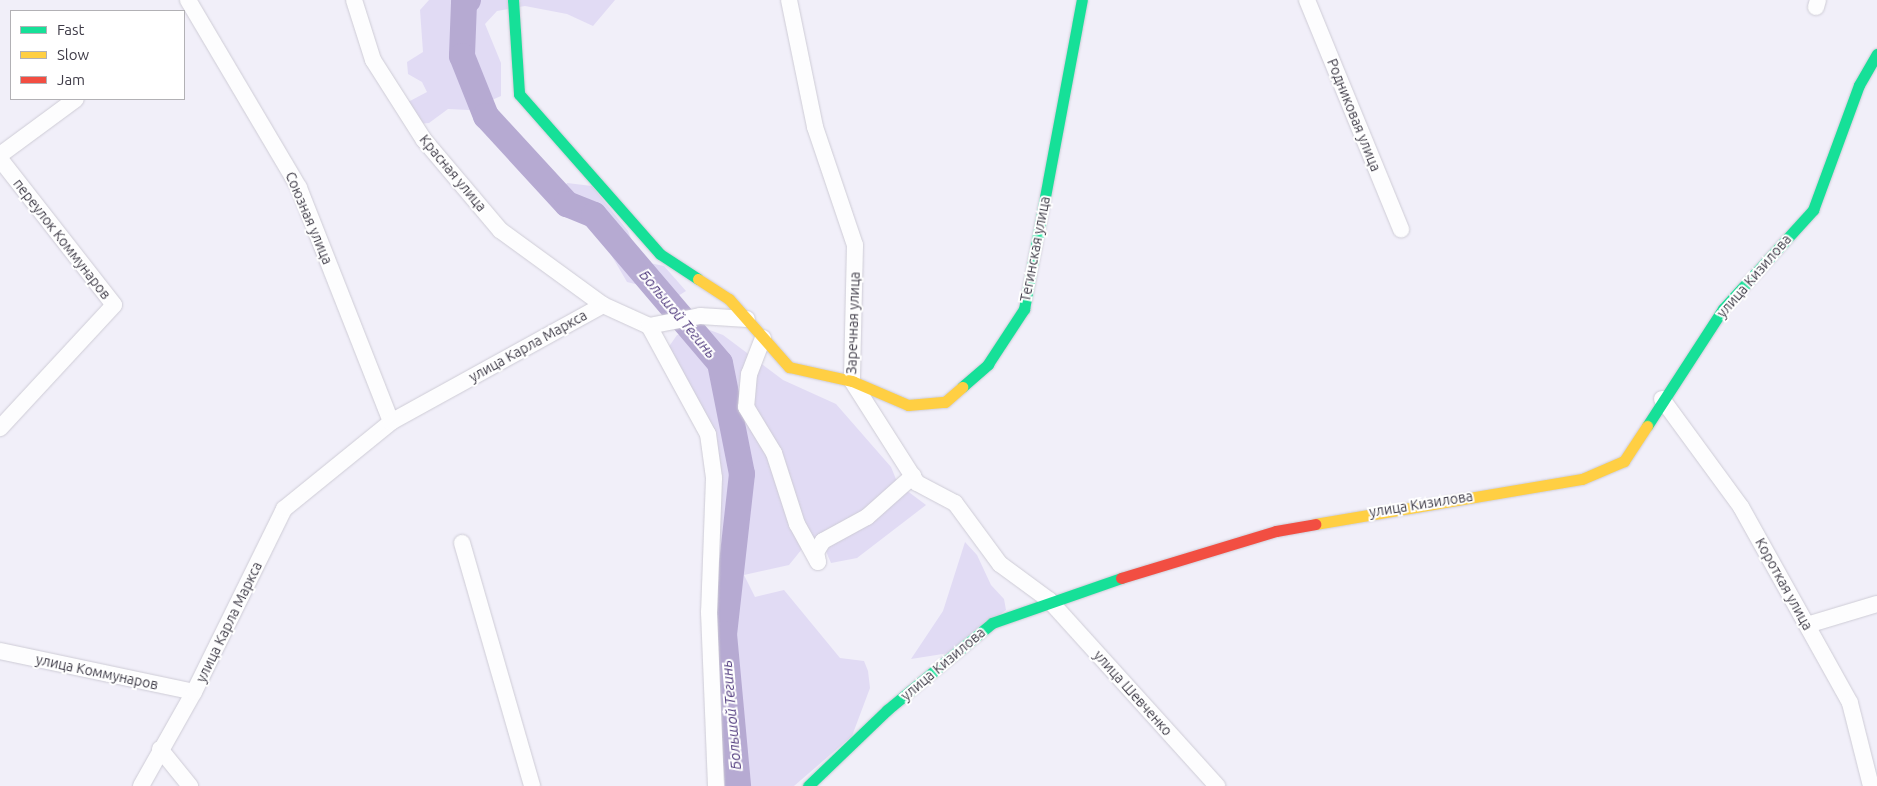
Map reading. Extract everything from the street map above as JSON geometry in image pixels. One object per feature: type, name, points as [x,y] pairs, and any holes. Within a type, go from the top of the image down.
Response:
[{"type":"street","name":"Красная улица","points":[[354,0],[374,60],[424,140],[500,230],[603,305]]},
{"type":"street","name":"Заречная улица","points":[[513,0],[519,94],[660,254],[729,299],[789,367],[852,381],[855,245],[815,127],[789,0]]},
{"type":"street","name":"Тегинская улица","points":[[852,381],[908,405],[945,402],[988,364],[1024,309],[1082,0]]},
{"type":"street","name":"Родниковая улица","points":[[1307,0],[1401,229]]},
{"type":"street","name":"Союзная улица","points":[[189,10],[299,188],[391,422]]},
{"type":"street","name":"улица Кизилова","points":[[808,786],[887,710],[992,623],[1050,600],[1276,532],[1582,479],[1624,460],[1662,399],[1723,309],[1814,210],[1859,85],[1877,54]]},
{"type":"street","points":[[0,157],[75,100]]},
{"type":"street","name":"переулок Коммунаров","points":[[0,157],[114,304],[0,428]]},
{"type":"street","name":"улица Карла Маркса","points":[[141,786],[160,749],[194,692],[284,509],[391,422],[603,305],[649,326]]},
{"type":"street","points":[[716,786],[709,612],[714,478],[708,434],[649,326],[700,316],[747,319]]},
{"type":"street","points":[[764,338],[749,374],[746,407],[774,453],[797,524],[818,562],[816,552],[823,541],[867,517],[913,476]]},
{"type":"street","points":[[852,381],[913,476],[955,503],[1000,564],[1050,600]]},
{"type":"street","name":"Короткая улица","points":[[1662,399],[1741,507],[1808,625],[1850,703],[1871,786]]},
{"type":"street","points":[[462,543],[532,786]]},
{"type":"street","name":"улица Шевченко","points":[[1050,600],[1217,786]]},
{"type":"street","points":[[1808,625],[1877,604]]},
{"type":"street","name":"улица Коммунаров","points":[[0,651],[194,692]]},
{"type":"street","points":[[160,749],[190,786]]},
{"type":"shaded area","points":[[429,0],[615,0],[593,26],[567,14],[525,6],[497,11],[485,24],[501,63],[501,96],[469,110],[448,109],[429,123],[418,124],[408,102],[427,92],[422,82],[408,74],[407,62],[423,52],[420,10]]},
{"type":"shaded area","points":[[567,183],[592,186],[628,231],[640,261],[664,266],[686,291],[662,306],[647,287],[627,282],[596,229],[577,213],[563,191]]},
{"type":"shaded area","points":[[707,329],[723,335],[783,380],[836,404],[891,467],[898,484],[926,505],[857,558],[831,563],[825,549],[806,544],[789,565],[744,575],[755,597],[784,590],[840,658],[864,661],[868,671],[870,688],[852,736],[794,786],[716,786],[708,434],[668,348],[677,335]]},
{"type":"shaded area","points":[[965,542],[977,555],[991,585],[1004,599],[1006,610],[949,653],[911,659],[943,611]]},
{"type":"waterway","name":"Большой Тегинь","points":[[468,0],[464,3],[462,56],[486,116],[567,204],[594,215],[720,363],[742,474],[724,634],[738,786]]},
{"type":"traffic: fast","points":[[513,0],[519,94],[660,254],[698,279]]},
{"type":"traffic: fast","points":[[962,387],[988,364],[1024,309],[1082,0]]},
{"type":"traffic: fast","points":[[1647,426],[1723,309],[1813,210],[1859,85],[1877,54]]},
{"type":"traffic: fast","points":[[808,786],[887,710],[992,623],[1121,578]]},
{"type":"traffic: slow","points":[[698,279],[729,299],[789,367],[852,381],[908,405],[945,402],[962,387]]},
{"type":"traffic: slow","points":[[1315,524],[1582,479],[1624,461],[1647,426]]},
{"type":"traffic: jam","points":[[1121,578],[1276,531],[1315,524]]}]
